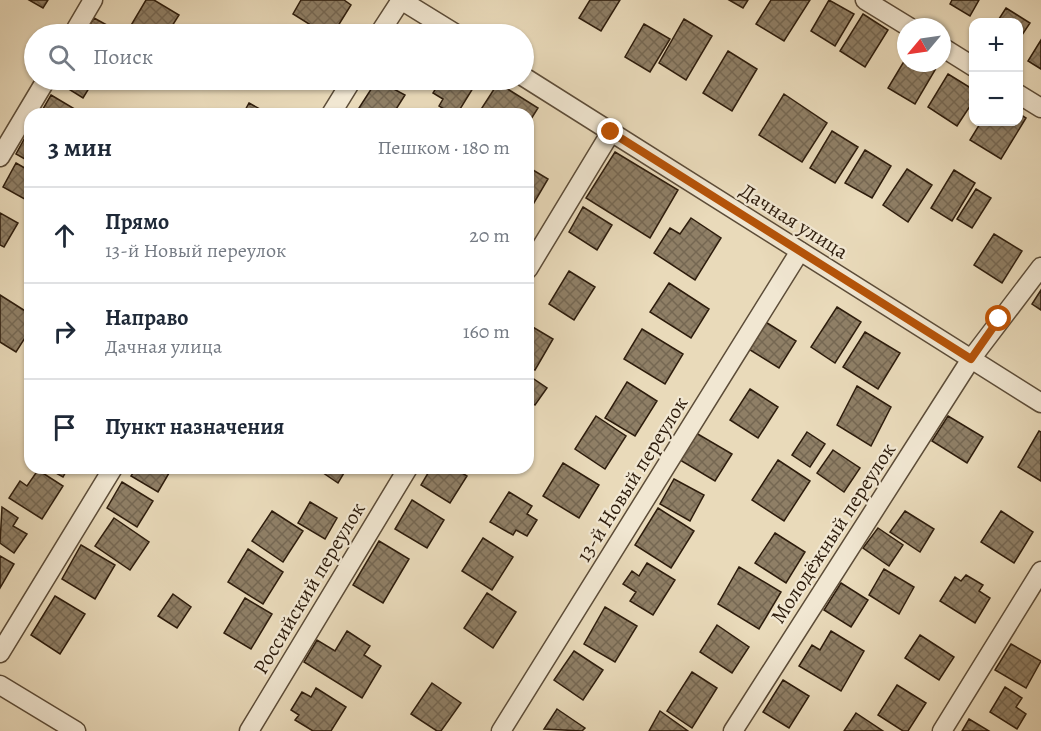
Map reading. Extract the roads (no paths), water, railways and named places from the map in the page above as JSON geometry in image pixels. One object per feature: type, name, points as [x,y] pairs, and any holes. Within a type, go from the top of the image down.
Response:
[{"type":"street","points":[[79,24],[93,0]]},
{"type":"street","points":[[385,24],[401,0],[440,24]]},
{"type":"street","points":[[864,0],[897,20]]},
{"type":"street","points":[[951,53],[969,64]]},
{"type":"street","name":"Дачная улица","points":[[534,83],[1041,403]]},
{"type":"street","points":[[29,108],[40,90]]},
{"type":"street","points":[[335,108],[346,90]]},
{"type":"street","points":[[1023,97],[1041,108]]},
{"type":"street","points":[[0,157],[24,117]]},
{"type":"street","points":[[534,259],[611,132]]},
{"type":"street","name":"13-й Новый переулок","points":[[501,731],[800,251]]},
{"type":"street","points":[[971,359],[1041,267]]},
{"type":"street","name":"Молодёжный переулок","points":[[733,731],[971,359]]},
{"type":"street","points":[[0,653],[109,474]]},
{"type":"street","name":"Российский переулок","points":[[249,731],[404,474]]},
{"type":"street","points":[[942,731],[1041,571]]},
{"type":"street","points":[[0,685],[76,731]]}]
